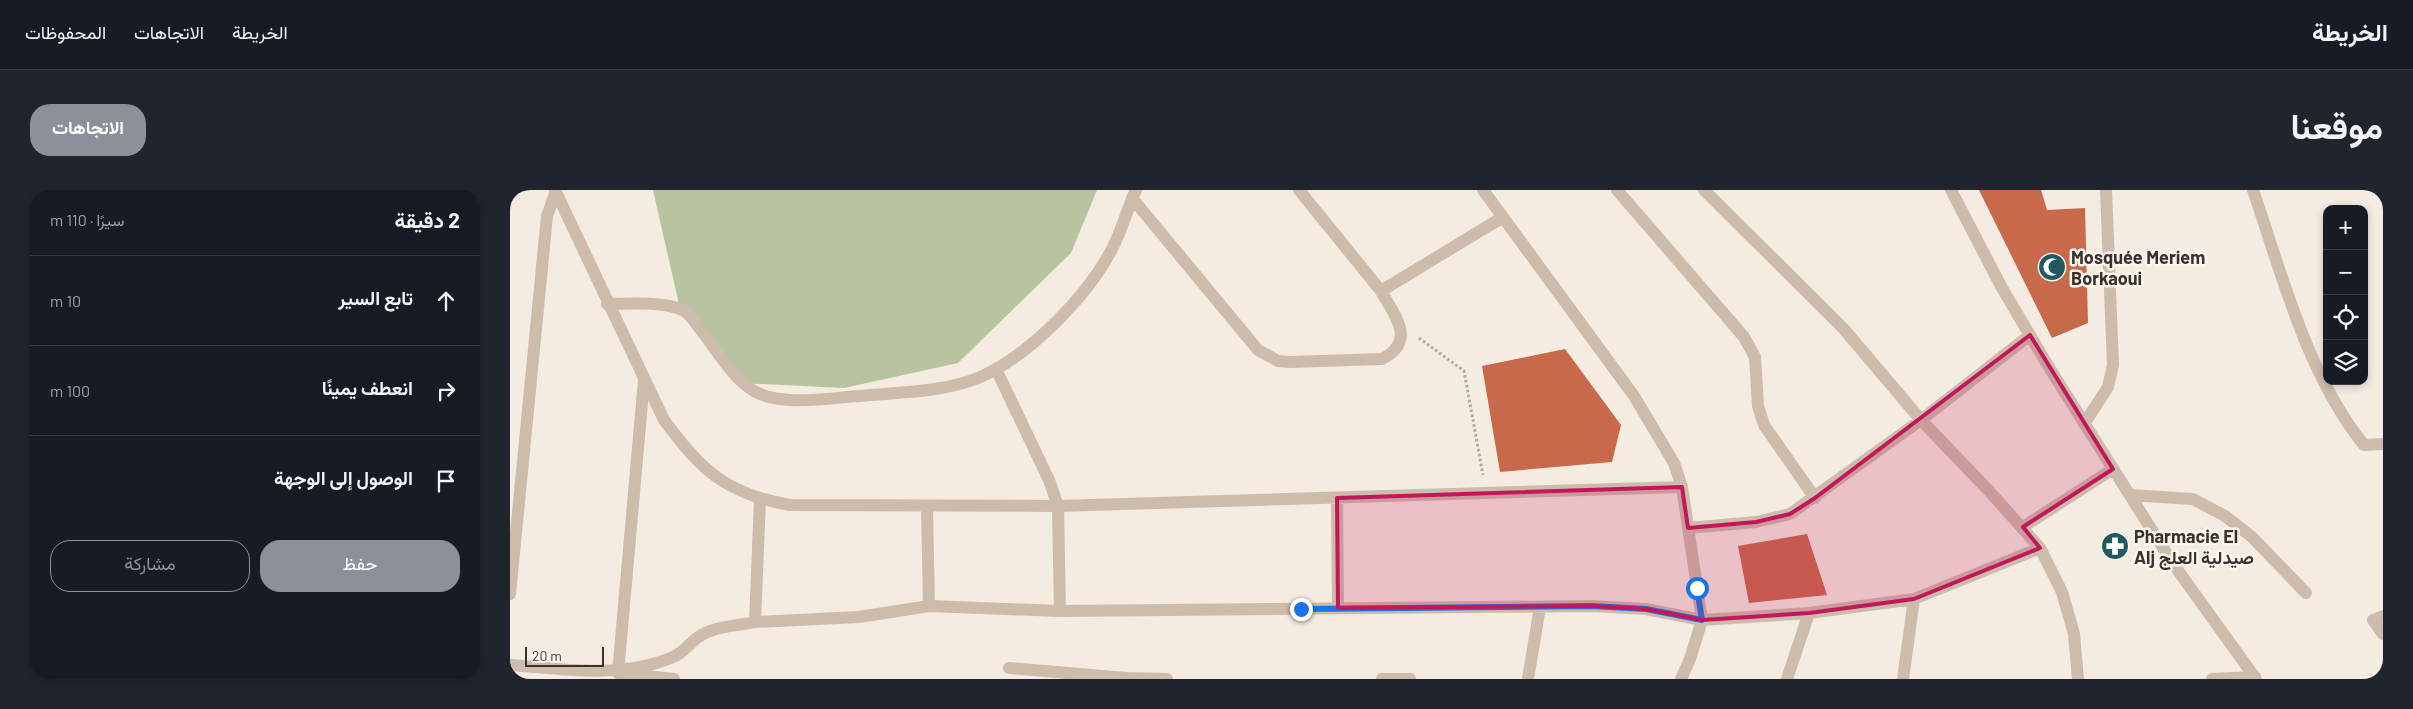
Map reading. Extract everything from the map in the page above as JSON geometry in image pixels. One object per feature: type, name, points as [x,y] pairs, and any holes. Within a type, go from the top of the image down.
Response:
[{"type":"street","points":[[1134,194],[1258,350],[1269,358],[1290,362],[1382,359],[1397,349],[1401,341],[1399,322],[1381,291],[1299,190]]},
{"type":"street","points":[[1483,190],[1634,396],[1674,463],[1682,487],[1702,620],[1690,659],[1681,679]]},
{"type":"street","points":[[1617,190],[1744,336],[1755,357],[1758,372],[1758,406],[1764,425],[1815,498]]},
{"type":"street","points":[[1704,190],[1842,328],[1921,420],[2023,527],[2040,548],[2062,592],[2074,634],[2078,679]]},
{"type":"street","points":[[1951,190],[1970,230],[2084,424],[2174,565],[2255,678]]},
{"type":"street","points":[[2084,424],[2108,387],[2113,365],[2106,190]]},
{"type":"street","points":[[2253,190],[2304,341],[2348,425],[2364,445],[2383,444]]},
{"type":"street","points":[[555,191],[607,304],[664,420],[685,449],[712,474],[735,490],[760,500],[790,505],[1058,506],[1682,487]]},
{"type":"street","points":[[510,594],[543,251],[547,216],[555,191]]},
{"type":"street","points":[[607,304],[666,306],[683,310],[743,383],[756,392],[789,400],[931,390],[977,378],[996,369],[1063,316],[1092,281],[1113,248],[1134,194]]},
{"type":"street","points":[[1381,291],[1503,217]]},
{"type":"street","points":[[1688,528],[1756,522],[1790,514],[1815,498],[1921,420],[2030,335]]},
{"type":"street","points":[[996,369],[1049,480],[1058,506],[1060,611]]},
{"type":"street","points":[[618,673],[644,380]]},
{"type":"street","points":[[2023,527],[2113,469]]},
{"type":"street","points":[[2130,495],[2193,499],[2225,516],[2252,537],[2306,593]]},
{"type":"street","points":[[1337,498],[1338,608]]},
{"type":"street","points":[[755,622],[760,500]]},
{"type":"street","points":[[927,507],[928,606]]},
{"type":"street","points":[[618,673],[672,658],[686,650],[696,638],[711,630],[755,622],[859,617],[928,606],[1060,611],[1540,607],[1646,609],[1702,620],[1809,612],[1914,599],[2040,548]]},
{"type":"street","points":[[1904,679],[1914,599]]},
{"type":"street","points":[[1528,679],[1540,607]]},
{"type":"street","points":[[1787,679],[1809,612]]},
{"type":"street","points":[[2383,616],[2373,620],[2383,634]]},
{"type":"street","points":[[510,665],[674,679]]},
{"type":"street","points":[[1009,668],[1126,678],[1168,679]]},
{"type":"street","points":[[2212,679],[2255,678]]},
{"type":"street","points":[[1382,679],[1410,679]]},
{"type":"path","points":[[1399,322],[1464,371],[1486,494]]},
{"type":"highlighted area","points":[[2030,335],[2113,469],[2023,527],[2040,548],[1914,599],[1809,613],[1702,620],[1646,609],[1592,606],[1338,608],[1337,498],[1682,487],[1688,528],[1756,522],[1790,514],[1815,498]]},
{"type":"green space","points":[[653,190],[1097,190],[1071,253],[958,363],[844,388],[739,383],[681,313]]},
{"type":"building","name":"Mosquée Meriem Borkaoui","points":[[1979,190],[2041,190],[2047,210],[2085,208],[2088,323],[2052,338]]},
{"type":"building","points":[[1565,349],[1621,425],[1612,462],[1500,472],[1482,366]]},
{"type":"building","points":[[1807,534],[1827,595],[1749,603],[1738,546]]},
{"type":"place","name":"Mosquée Meriem Borkaoui","points":[[2052,267]]},
{"type":"place","name":"Pharmacie El Alj صيدلية العلج","points":[[2115,546]]},
{"type":"route","points":[[1301,609],[1592,606],[1646,609],[1702,620],[1697,588]]}]
